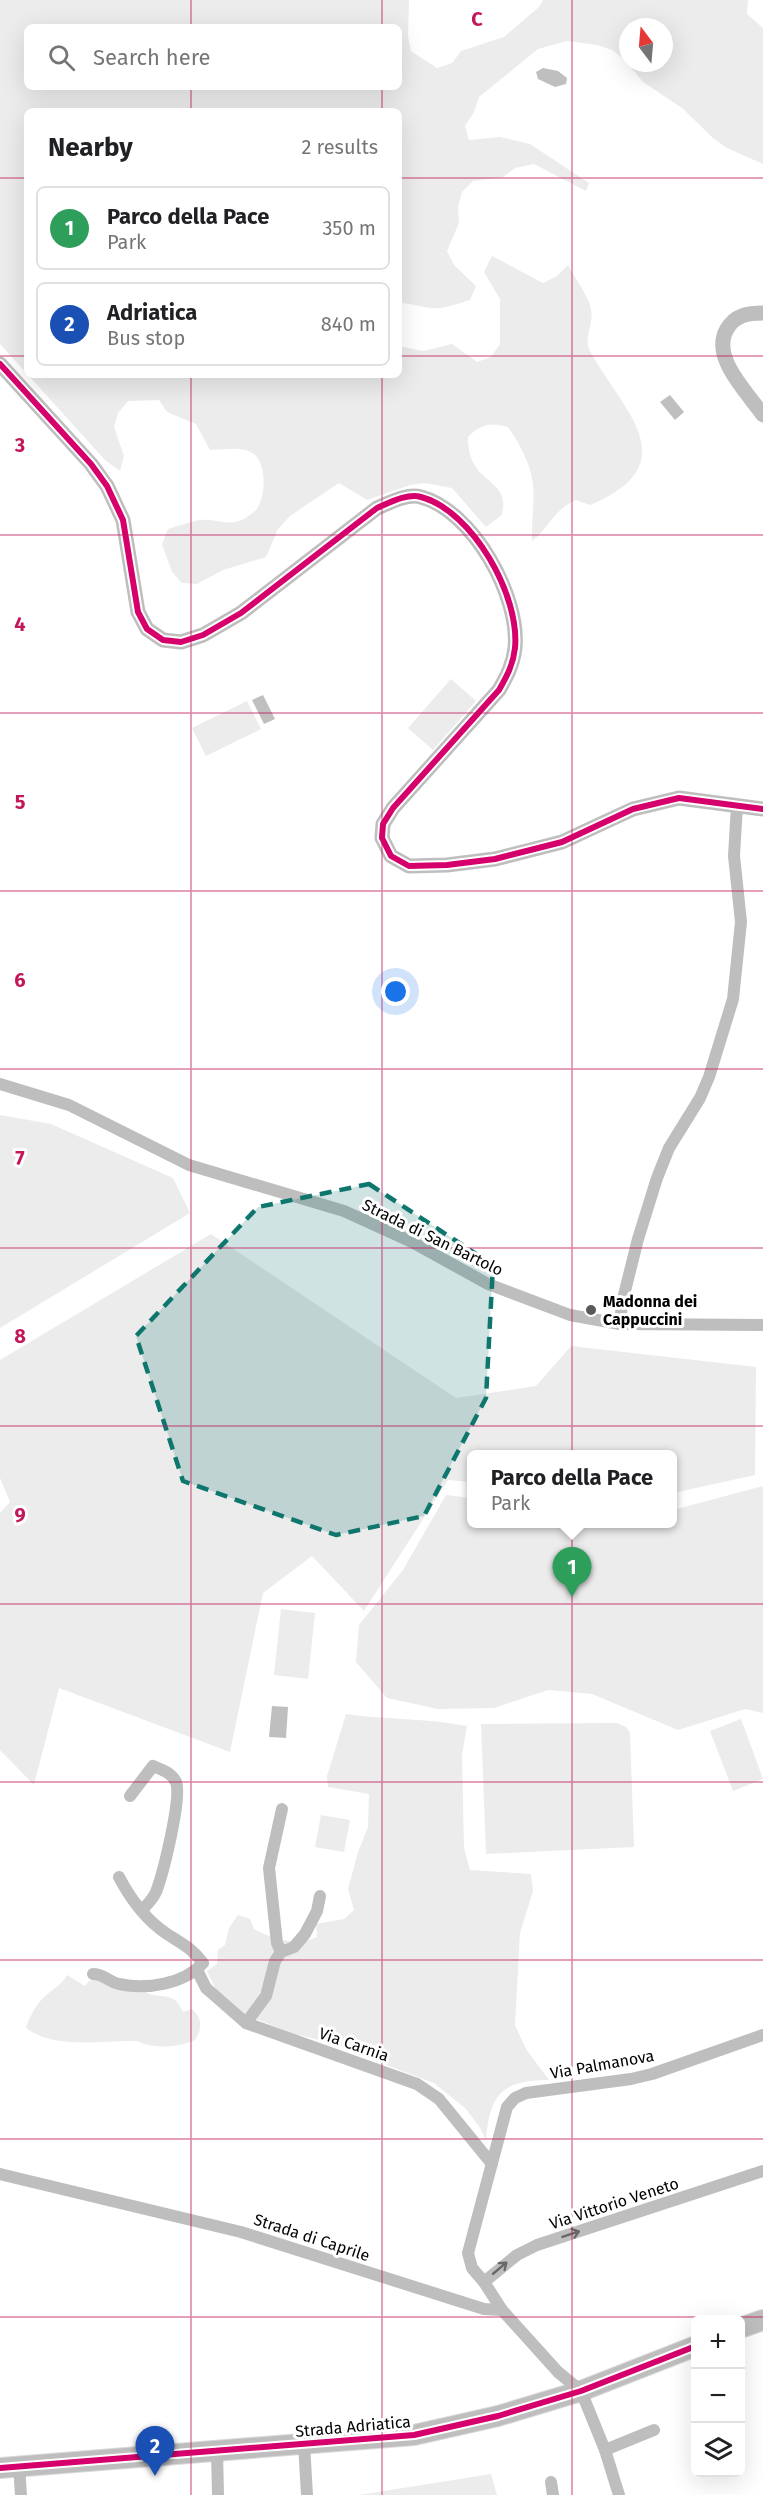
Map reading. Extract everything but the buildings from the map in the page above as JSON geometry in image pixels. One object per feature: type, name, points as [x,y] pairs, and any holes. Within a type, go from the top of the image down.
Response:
[{"type":"main road","points":[[745,2327],[763,2320]]},
{"type":"main road","name":"Strada Adriatica","points":[[9,2467],[414,2435],[498,2416],[581,2391],[691,2348]]},
{"type":"street","points":[[763,313],[747,313],[731,321],[724,333],[723,355],[730,370],[763,415]]},
{"type":"street","points":[[0,364],[91,464],[107,486],[123,520],[138,612],[147,629],[163,640],[182,642],[203,635],[241,614],[377,508],[396,499],[419,496],[446,508],[465,525],[485,552],[506,594],[512,616],[515,646],[510,671],[499,690],[393,808],[382,824],[382,838],[391,856],[409,866],[447,865],[495,859],[562,842],[633,809],[679,798],[763,809]]},
{"type":"street","points":[[620,1324],[622,1303],[638,1239],[660,1169],[669,1148],[700,1098],[709,1077],[733,999],[741,922],[734,856],[737,805]]},
{"type":"street","name":"Strada di San Bartolo","points":[[0,1084],[69,1105],[189,1165],[344,1211],[412,1242],[488,1284],[570,1315],[620,1324],[763,1325]]},
{"type":"street","points":[[119,1877],[135,1904],[142,1910],[156,1893],[173,1824],[178,1792],[173,1777],[167,1771],[153,1766],[130,1796]]},
{"type":"street","points":[[282,1809],[268,1868],[277,1943],[282,1952]]},
{"type":"street","points":[[246,2023],[266,1996],[275,1961],[282,1952],[294,1947],[305,1934],[317,1911],[320,1896]]},
{"type":"street","name":"Via Carnia","points":[[142,1910],[166,1934],[188,1946],[198,1956],[203,1963],[197,1970],[206,1988],[246,2023],[417,2084],[439,2099],[492,2164]]},
{"type":"street","points":[[93,1974],[101,1974],[114,1983],[122,1985],[147,1985],[180,1979],[197,1970]]},
{"type":"street","name":"Via Palmanova","points":[[492,2164],[507,2107],[515,2098],[526,2093],[652,2074],[763,2035]]},
{"type":"street","points":[[492,2164],[468,2253],[472,2268],[502,2310],[558,2372],[581,2391],[605,2450],[619,2495]]},
{"type":"street","name":"Via Vittorio Veneto","points":[[484,2282],[517,2255],[537,2246],[763,2171]]},
{"type":"street","name":"Strada di Caprile","points":[[0,2174],[241,2232],[484,2309],[502,2310]]},
{"type":"street","points":[[605,2450],[654,2430]]},
{"type":"street","points":[[304,2444],[307,2495]]},
{"type":"street","points":[[217,2451],[219,2495]]},
{"type":"street","points":[[9,2467],[21,2495]]},
{"type":"street","points":[[551,2482],[553,2495]]},
{"type":"highlighted area","points":[[369,1184],[493,1265],[486,1398],[424,1516],[336,1535],[183,1481],[136,1336],[258,1207]]},
{"type":"shaded area","points":[[0,0],[409,0],[408,36],[411,51],[437,68],[452,63],[461,51],[504,37],[539,7],[543,0],[748,0],[747,14],[763,28],[763,164],[727,148],[714,139],[682,108],[643,82],[635,72],[673,72],[673,18],[619,18],[619,55],[612,50],[597,45],[567,41],[538,49],[479,97],[474,112],[465,126],[469,140],[500,137],[530,144],[589,183],[586,191],[534,164],[515,168],[503,177],[473,181],[462,192],[458,207],[459,223],[447,251],[454,265],[476,286],[470,300],[442,308],[402,303],[402,108],[24,108],[24,371],[0,344]]},
{"type":"shaded area","points":[[543,68],[558,71],[567,78],[566,84],[555,87],[538,79],[536,72]]},
{"type":"shaded area","points":[[492,256],[543,283],[557,276],[568,265],[590,305],[592,315],[588,346],[590,351],[630,414],[639,434],[642,453],[637,471],[620,489],[590,505],[576,500],[568,504],[532,541],[533,491],[530,469],[508,427],[491,425],[477,429],[468,437],[473,462],[501,493],[503,501],[502,515],[486,527],[452,488],[424,483],[410,485],[367,500],[339,483],[290,516],[278,529],[266,557],[223,570],[197,584],[182,583],[172,572],[162,544],[168,529],[199,520],[233,522],[253,513],[259,506],[264,483],[259,460],[245,450],[210,450],[196,424],[167,412],[159,400],[128,401],[118,413],[114,427],[124,456],[120,471],[105,460],[31,378],[402,378],[402,347],[423,351],[452,344],[477,362],[491,357],[500,344],[500,299],[484,272]]},
{"type":"shaded area","points":[[670,395],[684,412],[675,420],[660,402]]},
{"type":"shaded area","points":[[451,679],[476,701],[433,750],[408,728]]},
{"type":"shaded area","points":[[263,695],[275,719],[264,724],[252,700]]},
{"type":"shaded area","points":[[247,701],[261,729],[206,756],[192,728]]},
{"type":"shaded area","points":[[0,1115],[51,1124],[173,1178],[190,1213],[0,1328]]},
{"type":"shaded area","points":[[211,1234],[456,1398],[536,1386],[571,1346],[756,1367],[755,1475],[677,1492],[677,1450],[467,1450],[467,1482],[448,1480],[364,1611],[312,1556],[263,1593],[230,1752],[59,1688],[34,1785],[0,1750],[0,1513],[10,1502],[0,1478],[0,1360]]},
{"type":"shaded area","points":[[763,1486],[763,1713],[745,1709],[678,1730],[592,1694],[548,1690],[494,1708],[438,1709],[387,1698],[356,1662],[359,1625],[403,1570],[446,1495],[467,1498],[467,1528],[677,1528],[677,1509]]},
{"type":"shaded area","points":[[281,1609],[315,1613],[308,1679],[274,1675]]},
{"type":"shaded area","points":[[272,1706],[288,1707],[286,1738],[269,1737]]},
{"type":"shaded area","points":[[346,1714],[467,1726],[462,1755],[464,1848],[470,1870],[531,1874],[533,1891],[520,1933],[515,2025],[526,2049],[549,2080],[519,2083],[501,2093],[491,2112],[486,2140],[466,2109],[434,2083],[357,2054],[343,2046],[291,2033],[245,2017],[215,1988],[207,1971],[217,1964],[218,1950],[225,1945],[229,1928],[238,1915],[250,1919],[254,1929],[269,1936],[293,1942],[317,1937],[316,1924],[344,1919],[354,1910],[348,1889],[358,1852],[368,1827],[369,1794],[328,1787],[327,1776]]},
{"type":"shaded area","points":[[741,1719],[763,1779],[733,1791],[710,1731]]},
{"type":"shaded area","points":[[617,1723],[626,1727],[630,1733],[634,1847],[486,1854],[481,1724]]},
{"type":"shaded area","points":[[321,1815],[350,1820],[344,1852],[315,1847]]},
{"type":"shaded area","points":[[67,1975],[85,1986],[89,1981],[98,1979],[142,1988],[150,1994],[174,1999],[183,2012],[192,2009],[198,2016],[200,2028],[197,2036],[195,2040],[181,2045],[166,2046],[137,2041],[64,2042],[38,2035],[26,2028],[40,2001]]},
{"type":"shaded area","points":[[491,2474],[497,2495],[359,2495]]},
{"type":"cycle path","points":[[0,364],[91,464],[107,486],[123,520],[138,612],[147,629],[163,640],[181,642],[203,635],[241,613],[377,508],[398,499],[416,496],[440,505],[458,519],[475,537],[489,558],[510,604],[515,627],[513,660],[499,690],[393,808],[383,824],[382,838],[391,856],[409,866],[447,865],[495,859],[562,842],[633,809],[679,798],[763,809]]},
{"type":"cycle path","points":[[0,2468],[414,2435],[498,2416],[581,2391],[691,2348]]},
{"type":"place","name":"Madonna dei Cappuccini","points":[[591,1310]]},
{"type":"place","name":"Parco della Pace","points":[[572,1597]]},
{"type":"place","name":"Adriatica","points":[[155,2476]]}]
